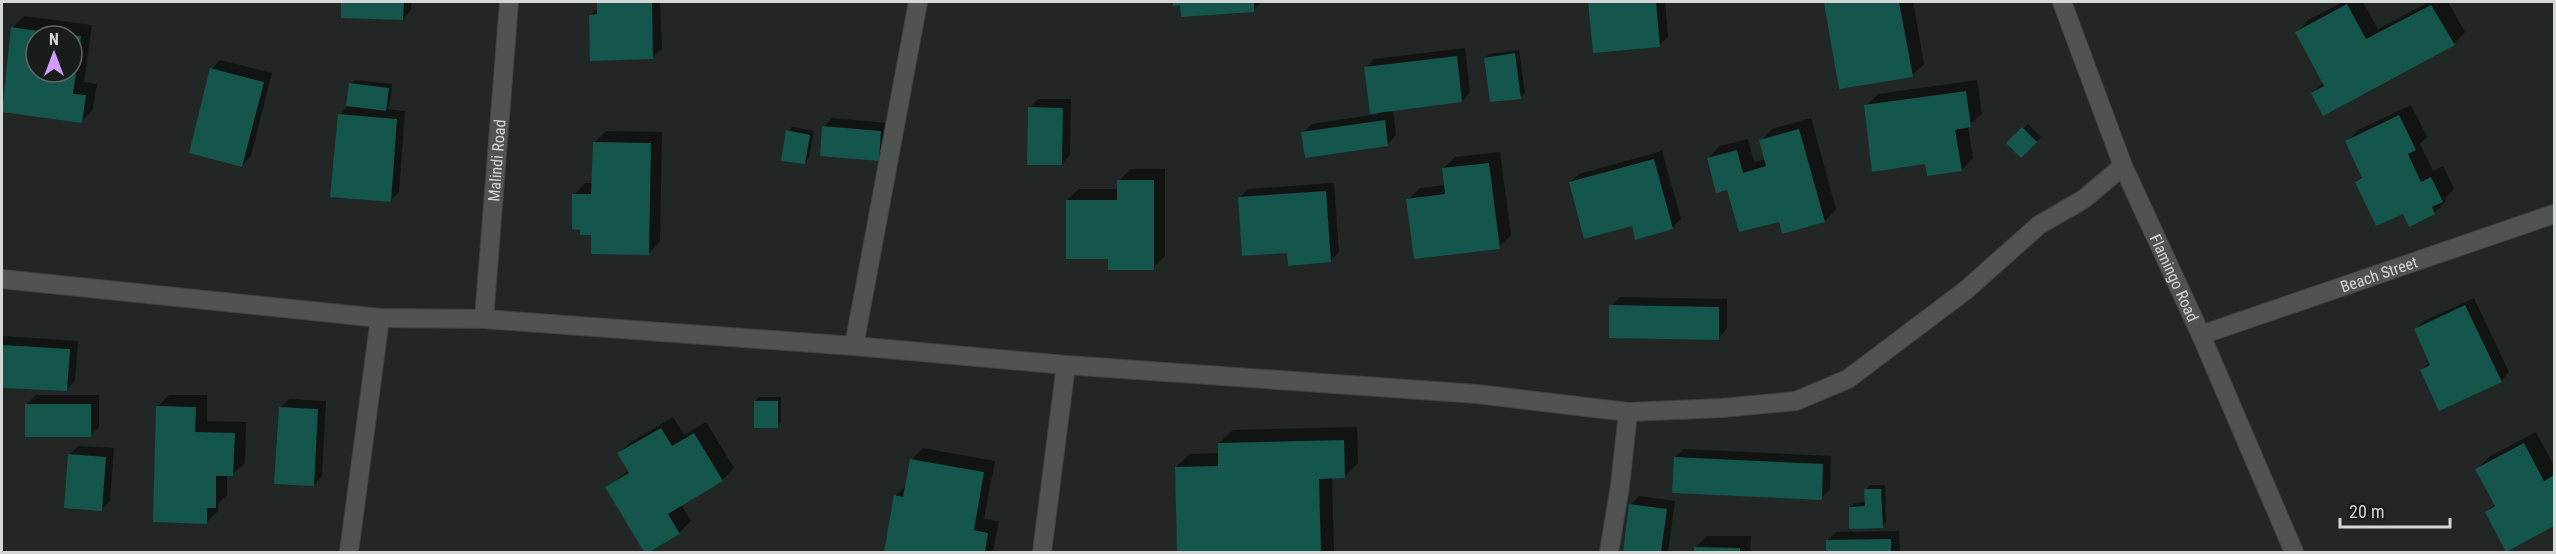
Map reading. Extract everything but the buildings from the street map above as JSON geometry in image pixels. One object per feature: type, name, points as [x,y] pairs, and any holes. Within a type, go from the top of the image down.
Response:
[{"type":"street","name":"Malindi Road","points":[[483,319],[509,2]]},
{"type":"street","points":[[854,346],[918,2]]},
{"type":"street","name":"Flamingo Road","points":[[2062,2],[2123,166],[2201,335],[2294,552]]},
{"type":"street","points":[[2,279],[380,318],[483,319],[854,346],[1066,365],[1478,394],[1628,412],[1722,408],[1796,400],[1848,379],[1966,290],[2039,225],[2085,199],[2123,166]]},
{"type":"street","name":"Beach Street","points":[[2201,335],[2554,214]]},
{"type":"street","points":[[349,552],[380,318]]},
{"type":"street","points":[[1042,552],[1066,365]]},
{"type":"street","points":[[1609,552],[1620,486],[1628,412]]}]
